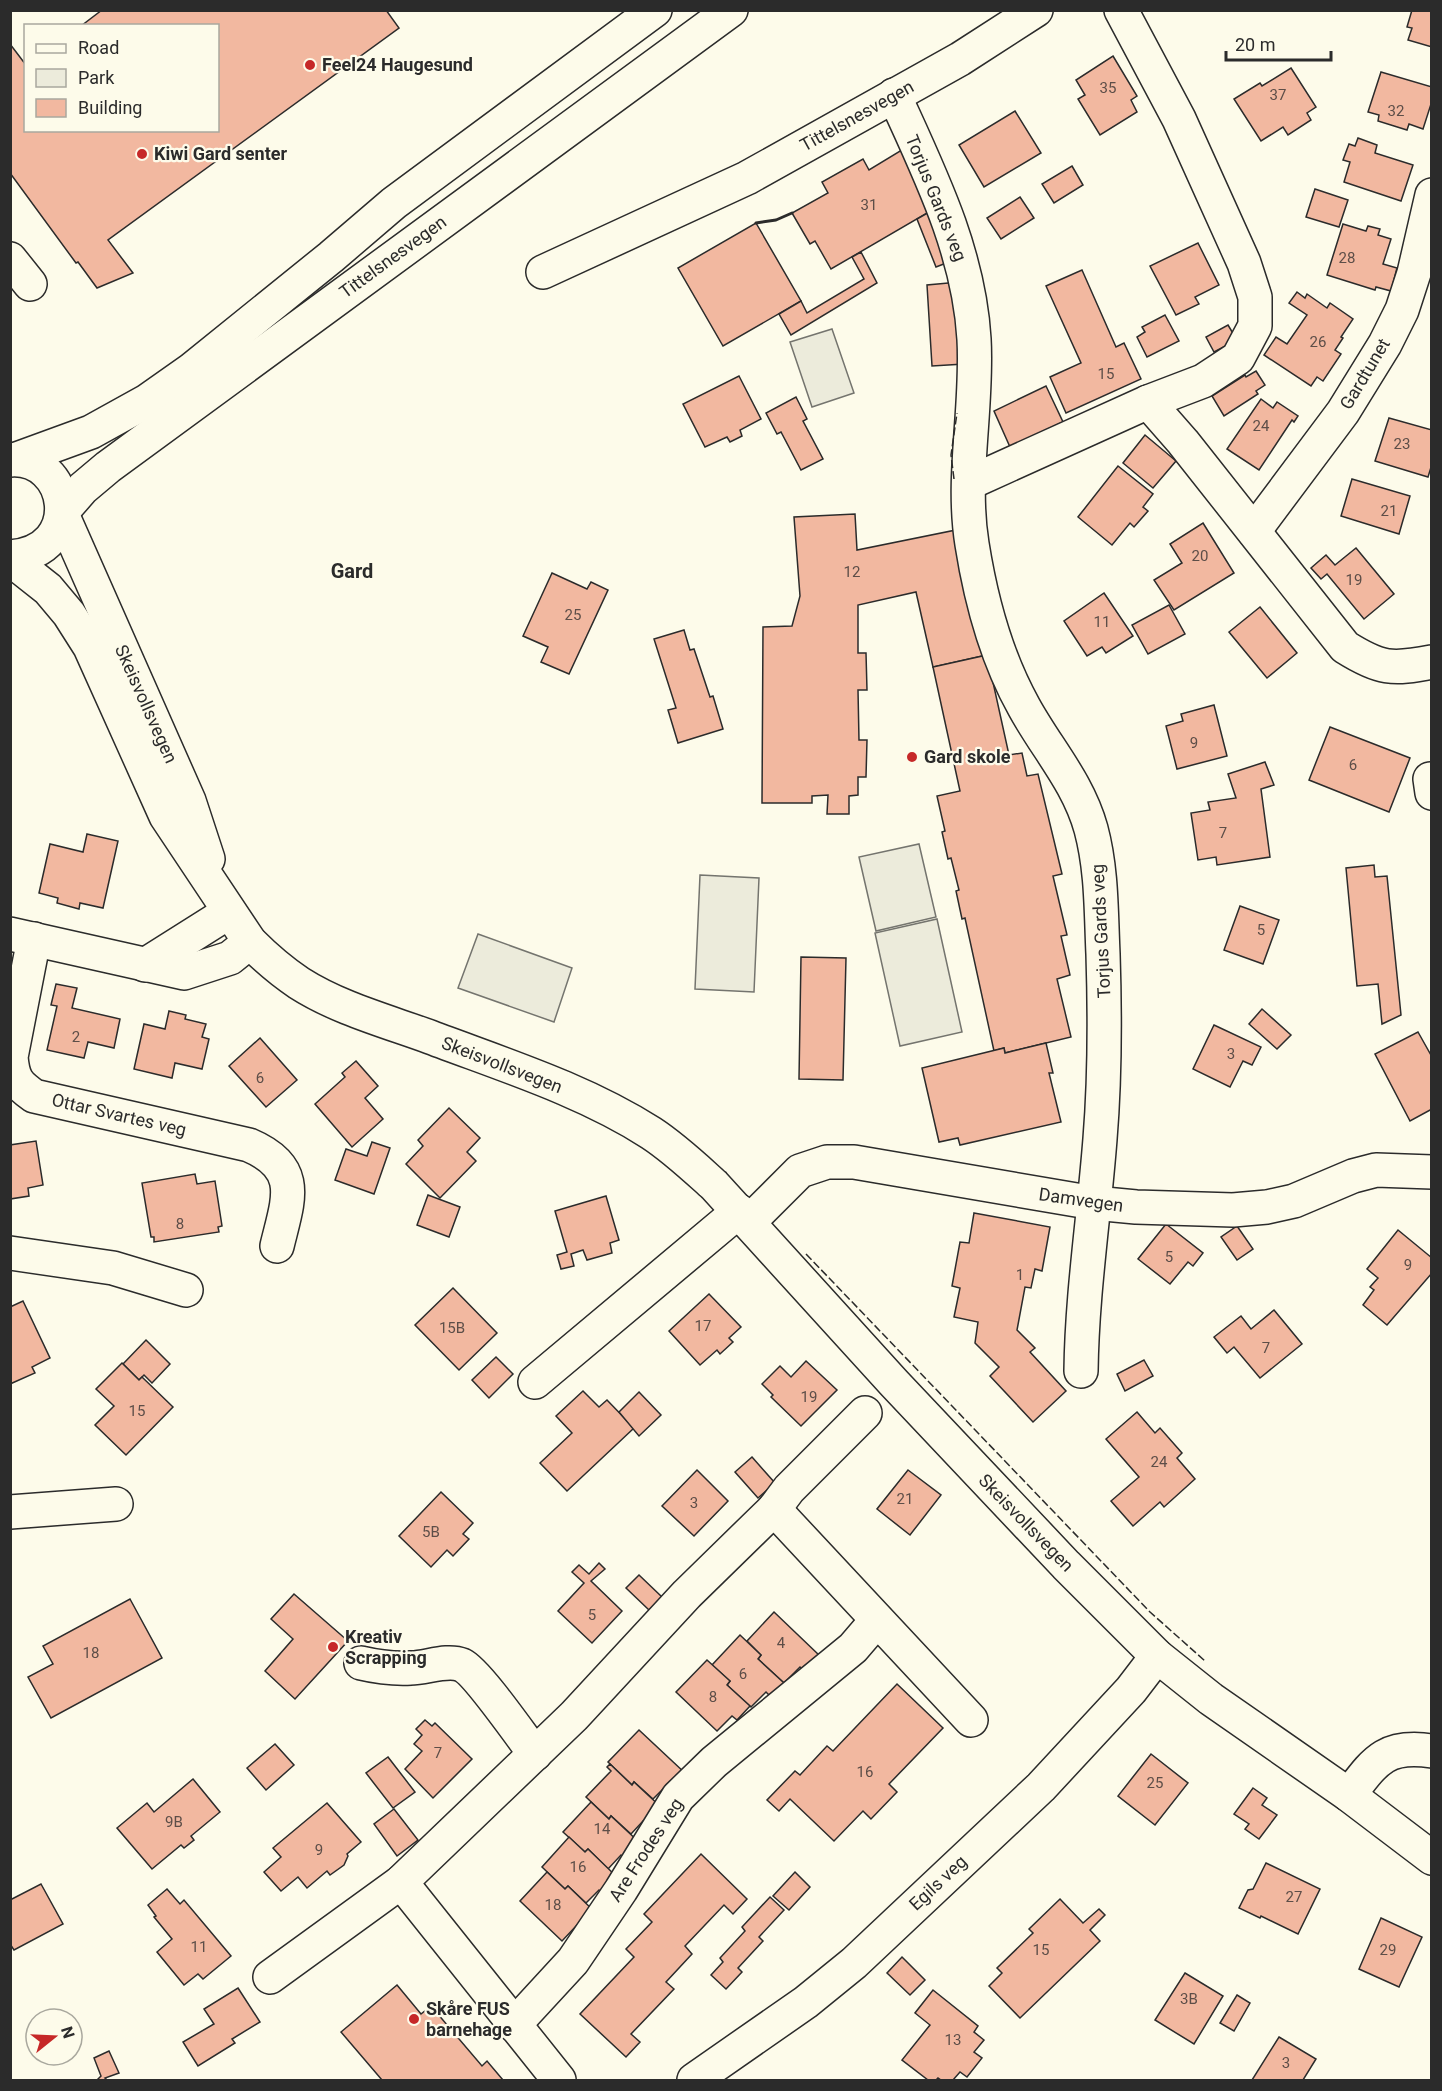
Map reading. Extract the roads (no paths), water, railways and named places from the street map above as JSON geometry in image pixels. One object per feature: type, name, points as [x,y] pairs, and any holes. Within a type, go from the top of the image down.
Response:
[{"type":"street","name":"Tittelsnesvegen","points":[[13,459],[91,432],[147,401],[191,370],[394,203],[655,10]]},
{"type":"street","name":"Tittelsnesvegen","points":[[10,558],[27,555],[44,546],[56,532],[62,513],[83,488],[108,467],[731,10]]},
{"type":"street","name":"Tittelsnesvegen","points":[[543,272],[747,178],[960,59],[1036,10]]},
{"type":"street","points":[[969,483],[1148,402],[1203,381],[1238,358],[1255,326],[1255,297],[1244,263],[1179,119],[1121,10]]},
{"type":"street","name":"Torjus Gards veg","points":[[894,95],[956,239],[971,304],[975,382],[968,501],[972,543],[995,644],[1026,711],[1077,790],[1091,829],[1100,876],[1105,1009],[1100,1136],[1082,1329],[1081,1371]]},
{"type":"street","name":"Gardtunet","points":[[1254,531],[1343,412],[1385,344],[1402,310],[1414,273],[1431,195]]},
{"type":"street","points":[[10,259],[30,284]]},
{"type":"street","points":[[1148,402],[1183,442],[1345,647],[1366,660],[1393,668],[1431,662]]},
{"type":"street","name":"Skeisvollsvegen","points":[[13,459],[36,464],[51,476],[60,493],[62,513],[189,801],[225,905]]},
{"type":"street","name":"Skeisvollsvegen","points":[[10,558],[48,589],[69,614],[90,647],[166,816],[250,942],[264,956],[300,983],[348,1006],[545,1081],[614,1111],[652,1134],[687,1160],[744,1217],[903,1392],[1058,1556],[1157,1656],[1210,1699],[1349,1795],[1431,1858]]},
{"type":"street","points":[[144,965],[225,905]]},
{"type":"street","points":[[22,937],[184,973],[230,958],[250,942]]},
{"type":"street","name":"Ottar Svartes veg","points":[[22,937],[11,1057],[13,1073],[20,1086],[34,1096],[249,1145],[267,1152],[280,1166],[288,1182],[288,1199],[277,1246]]},
{"type":"street","name":"Damvegen","points":[[744,1217],[787,1186],[800,1171],[827,1162],[854,1162],[1094,1203],[1136,1208],[1244,1209],[1294,1201],[1353,1176],[1376,1170],[1431,1172]]},
{"type":"street","points":[[535,1382],[744,1217]]},
{"type":"street","points":[[10,1253],[113,1268],[186,1290]]},
{"type":"street","points":[[270,1977],[400,1882],[574,1716],[687,1594],[774,1509],[789,1489],[865,1413]]},
{"type":"street","points":[[10,1512],[116,1504]]},
{"type":"street","points":[[774,1509],[971,1720]]},
{"type":"street","name":"Are Frodes veg","points":[[514,2025],[573,1960],[621,1890],[678,1797],[714,1762],[853,1648],[877,1620]]},
{"type":"street","name":"Egils veg","points":[[694,2080],[806,2002],[854,1963],[1041,1787],[1131,1690],[1157,1656]]},
{"type":"street","points":[[361,1663],[390,1669],[446,1664],[461,1665],[477,1679],[535,1754]]},
{"type":"street","points":[[1349,1795],[1374,1762],[1389,1754],[1411,1748],[1431,1751]]},
{"type":"street","points":[[400,1882],[559,2080]]},
{"type":"place","name":"Feel24 Haugesund","points":[[310,65]]},
{"type":"place","name":"Kiwi Gard senter","points":[[142,154]]},
{"type":"place","name":"Gard skole","points":[[912,757]]},
{"type":"place","name":"Kreativ Scrapping","points":[[333,1647]]},
{"type":"place","name":"Skåre FUS barnehage","points":[[414,2019]]},
{"type":"district","name":"Gard","points":[[352,571]]}]
